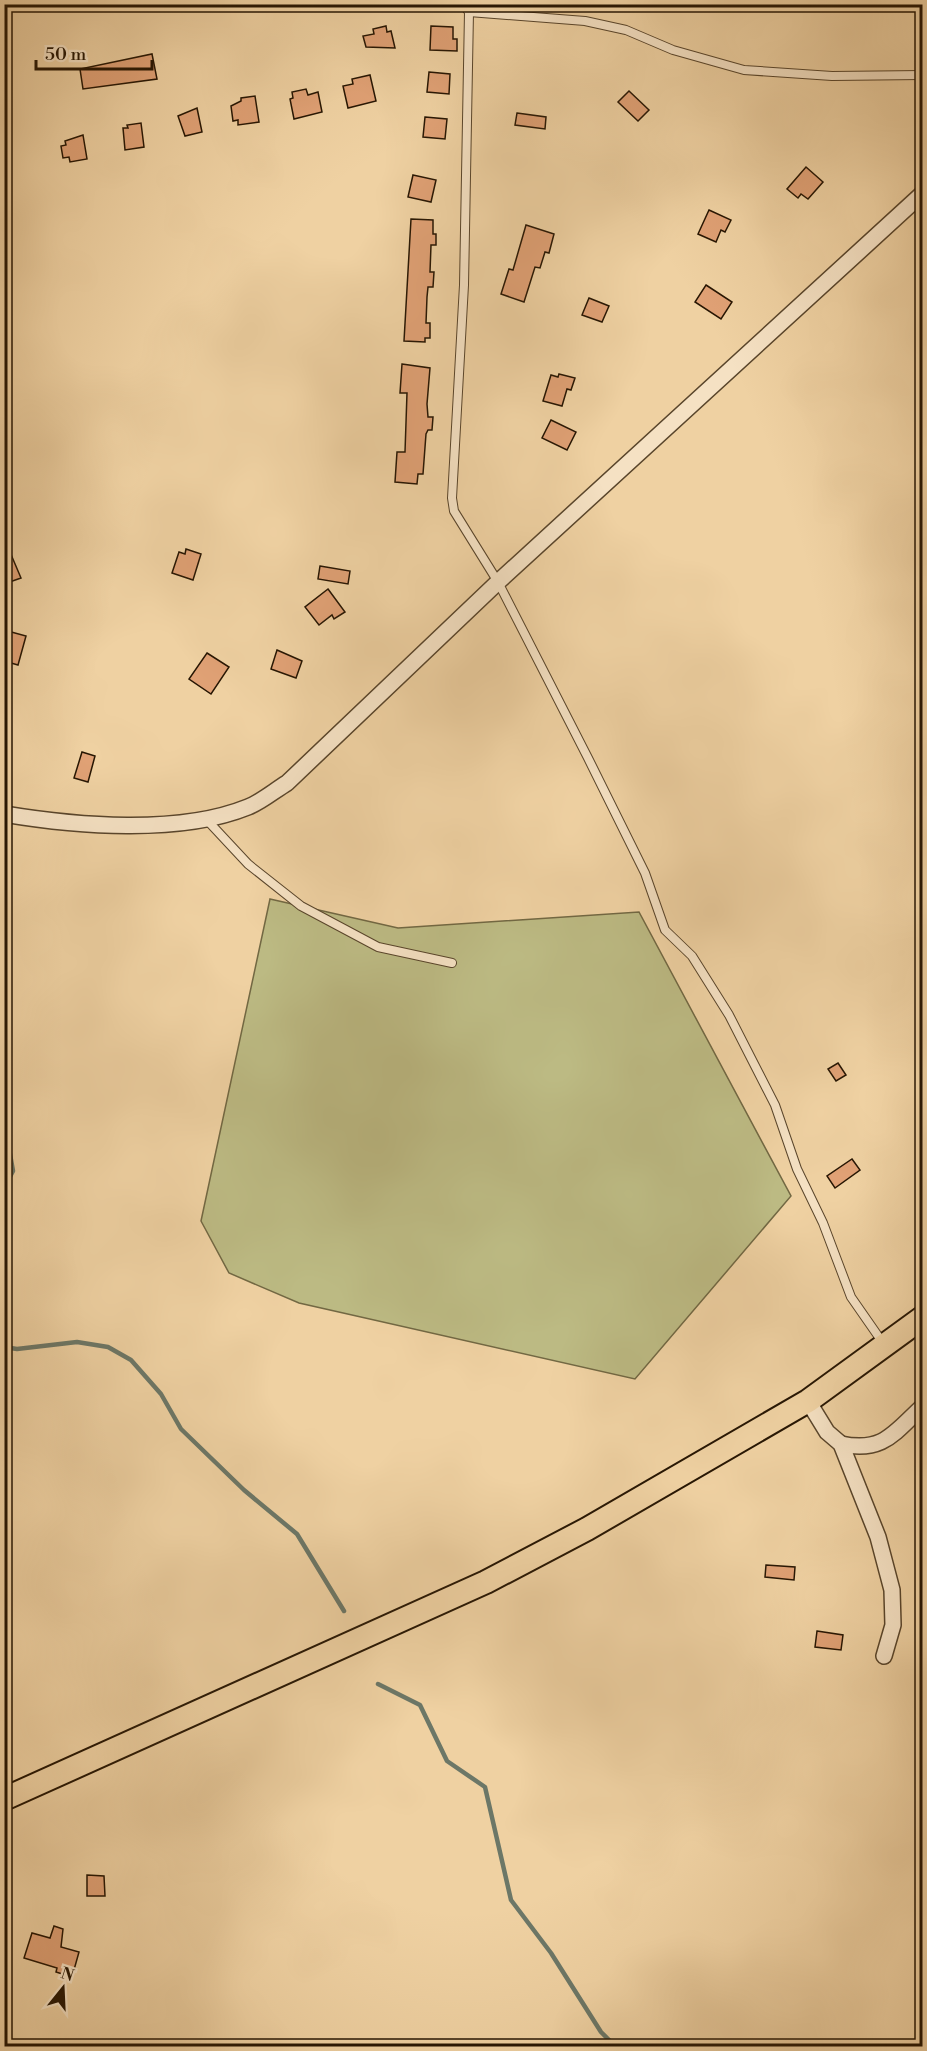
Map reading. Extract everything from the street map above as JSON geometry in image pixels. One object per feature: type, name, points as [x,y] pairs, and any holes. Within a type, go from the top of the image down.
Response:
[{"type":"main road","points":[[4,1799],[486,1582],[587,1529],[808,1401],[922,1318]]},
{"type":"street","points":[[4,814],[47,822],[161,825],[205,818],[248,807],[287,783],[498,582],[922,194]]},
{"type":"street","points":[[808,1401],[827,1432],[841,1444],[861,1449],[881,1444],[922,1407]]},
{"type":"street","points":[[841,1444],[878,1537],[892,1590],[893,1625],[884,1656]]},
{"type":"lane","points":[[463,4],[469,12],[464,285],[452,498],[459,523],[498,582],[645,873],[665,930],[692,956],[729,1014],[775,1105],[797,1168],[823,1223],[850,1297],[884,1344]]},
{"type":"lane","points":[[469,12],[585,21],[627,30],[673,50],[744,70],[832,76],[922,75]]},
{"type":"lane","points":[[205,818],[248,864],[301,906],[378,947],[452,963]]},
{"type":"shaded area","points":[[270,899],[398,928],[639,912],[791,1196],[635,1379],[299,1303],[229,1273],[201,1221]]},
{"type":"building","points":[[386,26],[387,32],[391,31],[395,48],[366,47],[363,36],[374,34],[373,29]]},
{"type":"building","points":[[431,26],[453,27],[453,39],[457,39],[457,51],[430,50]]},
{"type":"building","points":[[152,54],[157,79],[83,89],[80,69]]},
{"type":"building","points":[[429,72],[450,74],[449,94],[427,92]]},
{"type":"building","points":[[370,75],[376,101],[348,108],[343,86],[353,84],[352,79]]},
{"type":"building","points":[[306,89],[308,95],[318,92],[322,112],[294,119],[290,99],[293,98],[292,92]]},
{"type":"building","points":[[629,91],[649,110],[638,121],[618,102]]},
{"type":"building","points":[[255,96],[259,122],[238,125],[238,120],[233,121],[231,106],[241,101],[241,98]]},
{"type":"building","points":[[197,108],[202,132],[185,136],[178,116]]},
{"type":"building","points":[[517,113],[546,117],[545,129],[515,125]]},
{"type":"building","points":[[425,117],[447,119],[445,139],[423,137]]},
{"type":"building","points":[[141,123],[144,147],[125,150],[123,128],[128,128],[127,125]]},
{"type":"building","points":[[83,135],[87,159],[70,162],[69,157],[63,158],[61,146],[66,145],[65,141]]},
{"type":"building","points":[[806,167],[823,182],[808,199],[801,194],[798,198],[787,189]]},
{"type":"building","points":[[413,175],[436,180],[431,202],[408,197]]},
{"type":"building","points":[[709,210],[731,220],[725,232],[721,230],[716,242],[698,234]]},
{"type":"building","points":[[411,219],[433,220],[433,234],[436,234],[436,245],[431,245],[430,272],[434,272],[433,287],[428,287],[427,297],[426,323],[430,323],[430,338],[425,338],[425,342],[404,341]]},
{"type":"building","points":[[526,225],[554,234],[549,253],[545,252],[540,268],[535,267],[524,302],[501,294],[509,269],[513,270]]},
{"type":"building","points":[[706,285],[732,302],[721,319],[695,302]]},
{"type":"building","points":[[589,298],[609,306],[602,322],[582,315]]},
{"type":"building","points":[[402,364],[430,368],[427,404],[428,417],[433,417],[432,430],[428,430],[426,434],[423,474],[418,474],[417,484],[395,482],[397,452],[405,452],[407,393],[400,393]]},
{"type":"building","points":[[559,374],[575,378],[571,390],[567,389],[562,406],[543,401],[551,375],[558,377]]},
{"type":"building","points":[[551,420],[576,432],[567,450],[542,438]]},
{"type":"building","points":[[4,538],[21,578],[4,584]]},
{"type":"building","points":[[186,549],[201,554],[193,580],[172,573],[179,552],[185,554]]},
{"type":"building","points":[[320,566],[350,571],[348,584],[318,579]]},
{"type":"building","points":[[328,589],[345,612],[334,619],[332,615],[319,625],[305,607]]},
{"type":"building","points":[[4,630],[26,636],[18,665],[4,661]]},
{"type":"building","points":[[277,650],[302,661],[296,678],[271,669]]},
{"type":"building","points":[[207,653],[229,667],[211,694],[189,679]]},
{"type":"building","points":[[82,752],[95,756],[88,782],[74,778]]},
{"type":"building","points":[[838,1063],[846,1075],[836,1081],[828,1069]]},
{"type":"building","points":[[852,1159],[860,1170],[835,1188],[827,1176]]},
{"type":"building","points":[[766,1565],[795,1567],[794,1580],[765,1577]]},
{"type":"building","points":[[817,1631],[843,1635],[841,1650],[815,1647]]},
{"type":"building","points":[[87,1875],[104,1876],[105,1896],[87,1896]]},
{"type":"building","points":[[54,1926],[63,1929],[61,1947],[79,1952],[72,1977],[56,1972],[57,1968],[24,1958],[32,1933],[50,1938]]},
{"type":"waterway","points":[[4,1121],[13,1171],[4,1188]]},
{"type":"waterway","points":[[4,1347],[17,1349],[77,1342],[108,1347],[131,1360],[161,1394],[181,1429],[244,1490],[297,1534],[344,1611]]},
{"type":"waterway","points":[[378,1684],[420,1705],[447,1761],[485,1787],[511,1900],[551,1953],[601,2032],[615,2046]]}]
